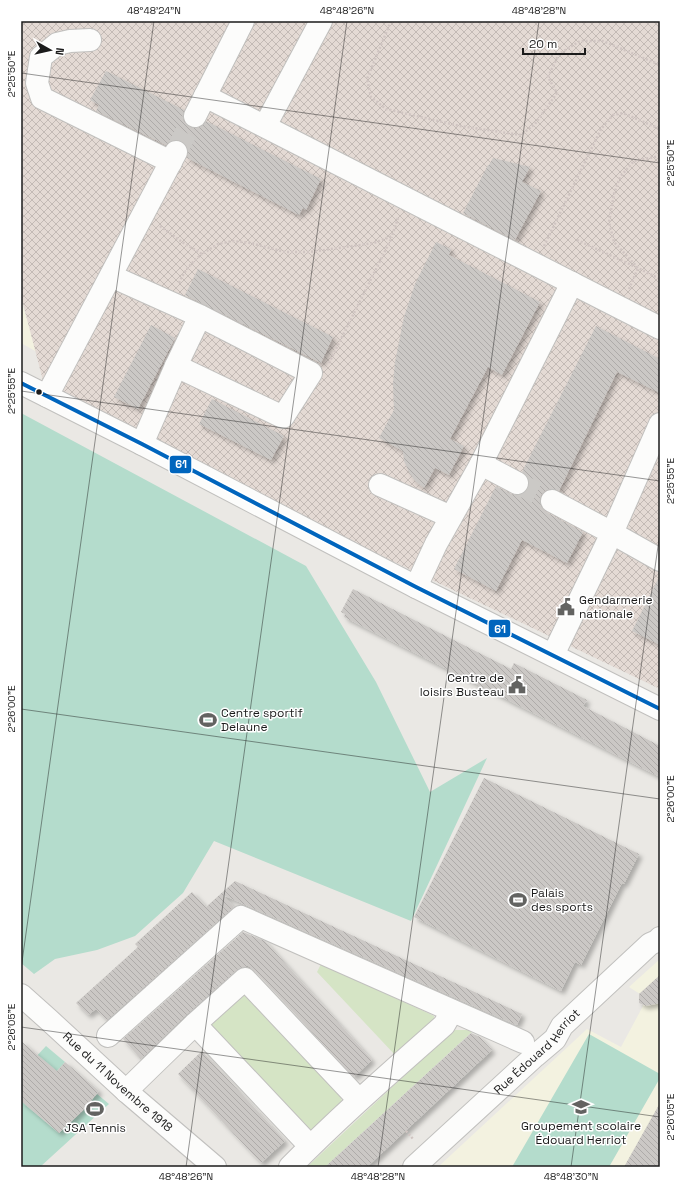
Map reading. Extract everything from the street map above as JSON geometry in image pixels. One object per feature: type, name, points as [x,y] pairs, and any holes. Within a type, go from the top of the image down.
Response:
[{"type":"street","points":[[195,116],[243,21]]},
{"type":"street","points":[[265,126],[321,21]]},
{"type":"street","points":[[47,396],[173,157],[42,98],[37,83],[40,57],[57,44],[70,41],[90,40]]},
{"type":"street","points":[[205,96],[660,328]]},
{"type":"street","points":[[111,276],[200,316],[311,373],[283,417],[176,366]]},
{"type":"street","points":[[416,587],[436,544],[481,464],[572,283]]},
{"type":"street","points":[[142,444],[176,366],[200,316]]},
{"type":"street","points":[[21,383],[142,444],[416,587],[660,709]]},
{"type":"street","points":[[553,655],[612,533],[660,424]]},
{"type":"street","points":[[481,464],[517,483]]},
{"type":"street","points":[[380,485],[451,517]]},
{"type":"street","points":[[552,501],[660,560]]},
{"type":"street","points":[[108,1036],[241,917],[523,1042]]},
{"type":"street","name":"Rue Édouard Herriot","points":[[414,1167],[555,1039],[562,1026],[650,944],[660,938]]},
{"type":"street","points":[[126,1091],[195,1024],[245,979],[359,1100]]},
{"type":"street","name":"Rue du 11 Novembre 1918","points":[[21,995],[126,1091],[215,1167]]},
{"type":"street","points":[[290,1167],[359,1100],[444,1025],[452,1011]]},
{"type":"street","points":[[195,1024],[310,1146]]},
{"type":"path","points":[[391,21],[367,79],[371,98],[386,109],[460,126],[521,135],[535,124],[557,93],[548,77],[559,54],[580,41],[603,41],[660,65]]},
{"type":"path","points":[[535,264],[601,130],[612,114],[623,113],[660,129]]},
{"type":"path","points":[[638,268],[614,242],[609,222],[614,194],[620,177],[634,161],[660,156]]},
{"type":"path","points":[[311,373],[327,367],[392,236],[405,198]]},
{"type":"path","points":[[143,214],[182,242],[202,254]]},
{"type":"path","points":[[171,303],[182,277],[193,262],[202,254],[218,244],[233,241],[250,243],[285,252],[310,252],[374,243],[392,236]]},
{"type":"path","points":[[577,240],[660,279]]},
{"type":"path","points":[[628,291],[638,268]]},
{"type":"path","points":[[406,1130],[416,1142]]},
{"type":"shaded area","points":[[21,21],[660,21],[660,689],[47,396],[21,296]]},
{"type":"shaded area","points":[[21,300],[37,352],[21,343]]},
{"type":"shaded area","name":"Groupement scolaire Édouard Herriot","points":[[660,959],[660,1167],[438,1167],[587,1029],[621,1047],[643,1006],[640,994],[629,987]]},
{"type":"green space","name":"Centre sportif Delaune","points":[[21,413],[306,566],[376,682],[430,792],[487,758],[411,921],[214,841],[183,893],[135,936],[97,950],[55,959],[34,974],[21,963]]},
{"type":"green space","points":[[321,964],[434,1016],[435,1022],[396,1056],[317,972]]},
{"type":"green space","points":[[244,993],[341,1092],[340,1096],[342,1101],[338,1107],[308,1134],[209,1027]]},
{"type":"green space","points":[[453,1030],[474,1030],[325,1167],[307,1167]]},
{"type":"green space","points":[[589,1034],[660,1074],[660,1078],[609,1167],[512,1167]]},
{"type":"green space","name":"JSA Tennis","points":[[46,1046],[65,1062],[27,1106],[59,1133],[83,1111],[97,1094],[109,1104],[40,1167],[21,1167],[21,1073]]},
{"type":"building","points":[[106,71],[184,110],[184,122],[190,127],[201,127],[206,121],[321,179],[306,210],[303,208],[299,215],[187,158],[187,146],[181,141],[170,141],[166,145],[96,111],[99,105],[90,100]]},
{"type":"building","points":[[493,158],[530,167],[522,182],[541,191],[515,240],[463,213]]},
{"type":"building","points":[[436,242],[451,249],[449,255],[540,302],[502,375],[488,367],[450,439],[464,446],[449,475],[435,468],[424,488],[415,481],[409,472],[404,461],[403,451],[379,438],[394,410],[393,384],[395,362],[404,317],[415,284]]},
{"type":"building","points":[[198,269],[333,337],[321,363],[185,295]]},
{"type":"building","points":[[151,325],[175,338],[138,409],[114,397]]},
{"type":"building","points":[[596,326],[660,359],[660,393],[617,372],[559,491],[551,489],[545,491],[541,495],[540,502],[542,508],[546,512],[583,532],[567,563],[522,540],[496,591],[454,569],[496,486],[511,494],[517,495],[523,494],[528,489],[528,477],[522,472]]},
{"type":"building","points":[[212,399],[284,436],[271,460],[199,424]]},
{"type":"building","points":[[660,575],[660,645],[632,631]]},
{"type":"building","name":"Centre de loisirs Busteau","points":[[353,589],[511,669],[514,663],[587,700],[583,706],[660,746],[660,777],[344,617],[345,614],[341,612]]},
{"type":"building","name":"Palais des sports","points":[[484,778],[639,854],[624,884],[622,883],[581,965],[575,962],[561,991],[414,917]]},
{"type":"building","points":[[235,881],[522,1014],[517,1025],[223,895],[234,907],[107,1020],[96,1009],[88,1015],[76,1003],[138,947],[135,944],[192,892],[206,907]]},
{"type":"building","points":[[243,932],[265,941],[372,1060],[354,1077],[254,970],[247,965],[237,970],[186,1015],[141,1059],[123,1039]]},
{"type":"building","points":[[660,975],[660,1003],[646,1006],[639,1003],[639,994]]},
{"type":"building","points":[[471,1033],[480,1037],[492,1050],[367,1167],[325,1167]]},
{"type":"building","points":[[21,1041],[57,1071],[65,1062],[99,1091],[84,1109],[59,1133],[21,1101]]},
{"type":"building","points":[[202,1051],[285,1141],[261,1163],[178,1074]]},
{"type":"building","points":[[660,1103],[660,1167],[624,1167]]},
{"type":"tunnel","points":[[176,152],[195,116]]},
{"type":"tunnel","points":[[517,483],[552,501]]},
{"type":"transit line","name":"61","points":[[21,383],[142,444],[416,587],[660,709]]},
{"type":"place","name":"Gendarmerie nationale","points":[[566,607]]},
{"type":"place","name":"Centre de loisirs Busteau","points":[[517,685]]},
{"type":"place","name":"Centre sportif Delaune","points":[[208,720]]},
{"type":"place","name":"Palais des sports","points":[[518,900]]},
{"type":"place","name":"Groupement scolaire Édouard Herriot","points":[[581,1107]]},
{"type":"place","name":"JSA Tennis","points":[[95,1109]]}]
